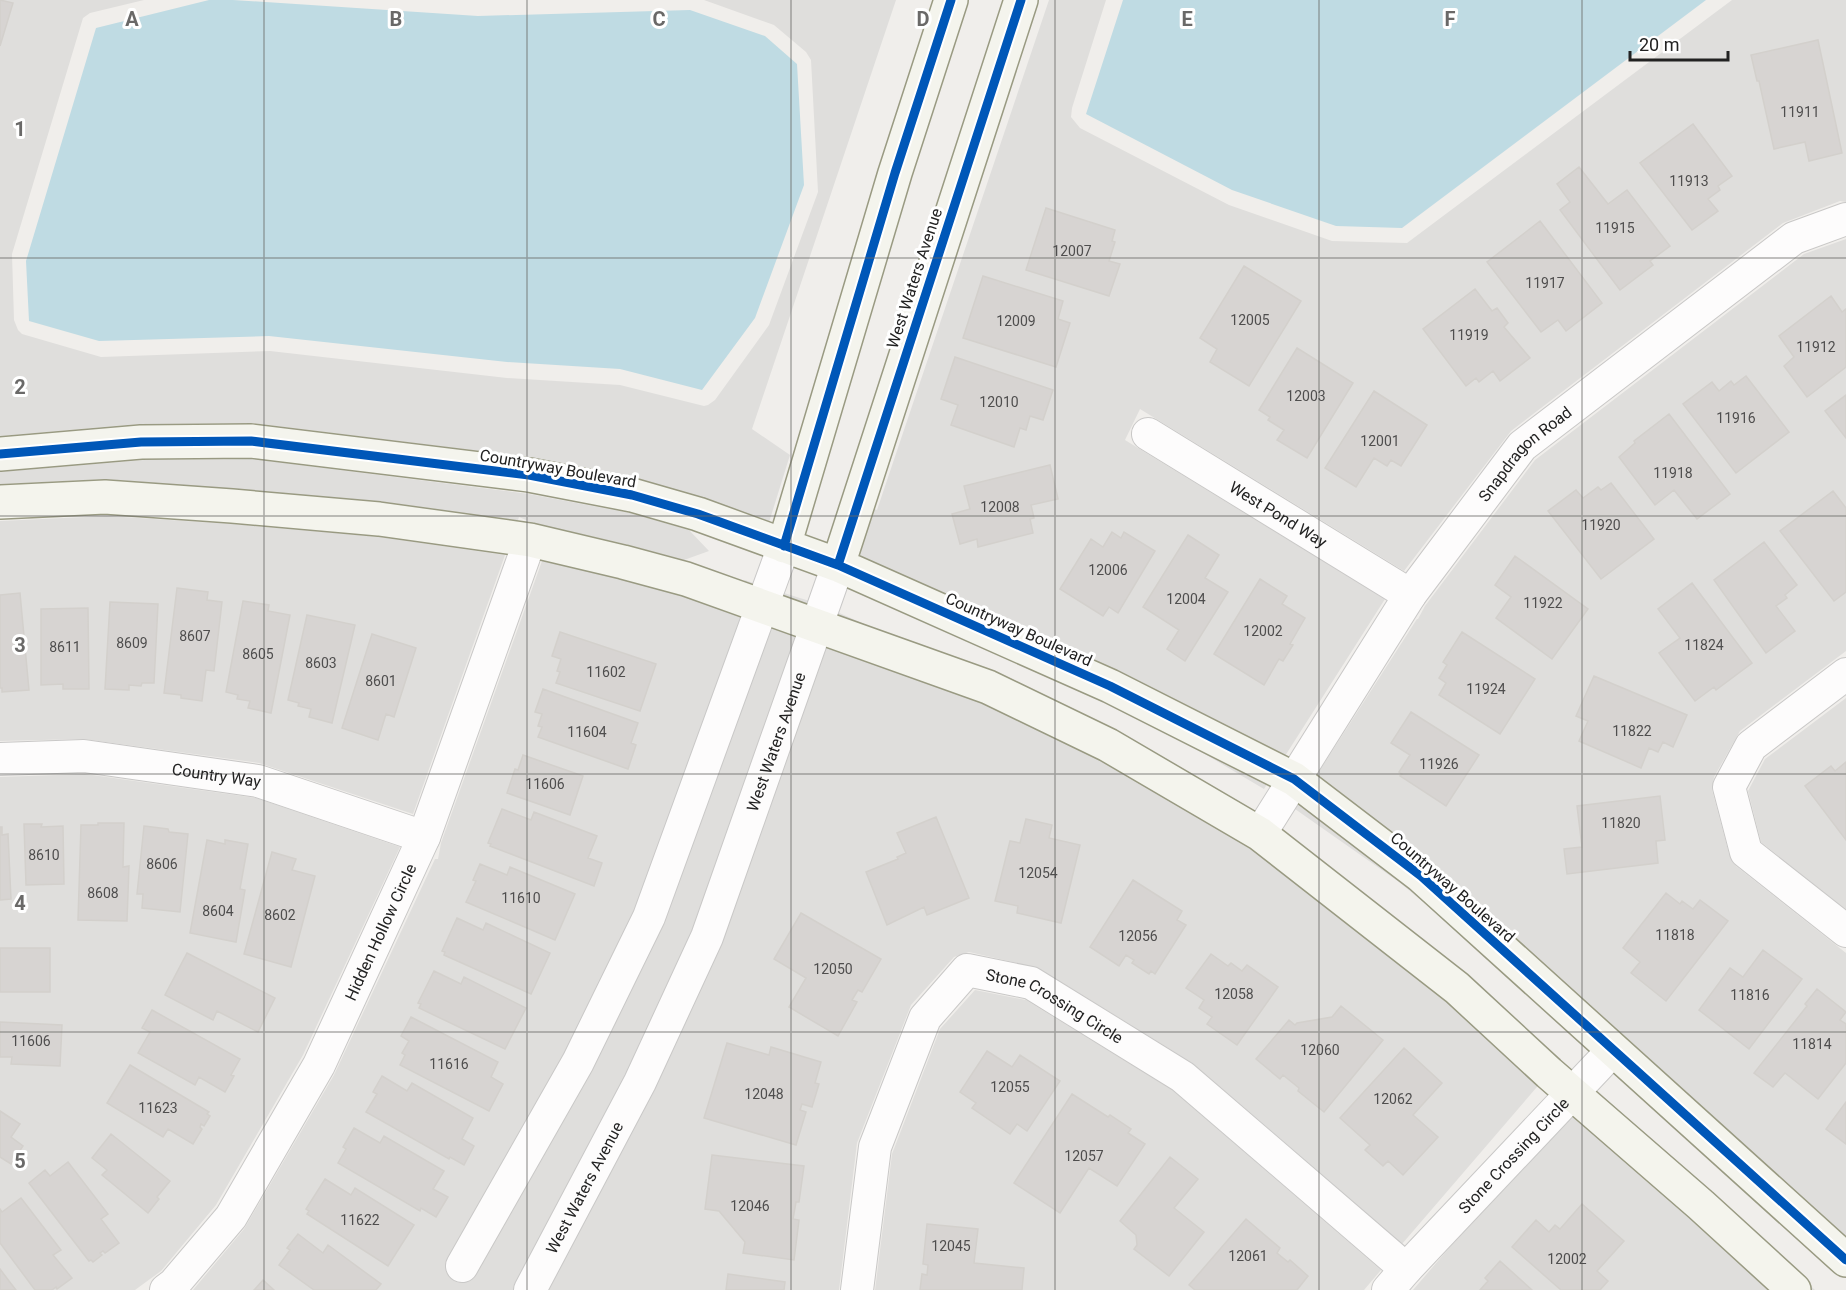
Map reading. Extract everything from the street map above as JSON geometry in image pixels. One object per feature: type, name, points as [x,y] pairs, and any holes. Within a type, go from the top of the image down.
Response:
[{"type":"street","points":[[462,1266],[578,1062],[649,917],[784,546],[895,173],[951,0]]},
{"type":"street","name":"West Waters Avenue","points":[[530,1290],[640,1082],[707,937],[838,566],[1021,0]]},
{"type":"street","name":"Snapdragon Road","points":[[1260,834],[1410,595],[1522,446],[1794,238],[1846,219]]},
{"type":"street","name":"West Pond Way","points":[[1148,434],[1410,595]]},
{"type":"street","name":"Countryway Boulevard","points":[[0,454],[141,442],[251,441],[529,476],[621,493],[698,514],[838,566],[1110,686],[1294,779],[1421,876],[1846,1260]]},
{"type":"street","points":[[0,502],[105,497],[232,506],[379,519],[530,540],[623,561],[686,579],[988,687],[1108,745],[1260,834],[1457,988],[1794,1290]]},
{"type":"street","name":"Hidden Hollow Circle","points":[[166,1290],[174,1284],[231,1216],[319,1065],[424,837],[530,540]]},
{"type":"street","points":[[1846,674],[1751,746],[1729,787],[1746,852],[1846,931]]},
{"type":"street","name":"Country Way","points":[[0,759],[84,756],[258,781],[424,837]]},
{"type":"street","name":"Stone Crossing Circle","points":[[857,1290],[875,1147],[925,1018],[968,970],[1030,983],[1184,1077],[1397,1280],[1613,1050]]},
{"type":"shaded area","points":[[0,0],[144,0],[90,13],[83,18],[12,254],[14,320],[22,334],[101,357],[270,351],[507,378],[620,385],[704,406],[715,400],[769,325],[818,192],[811,60],[806,52],[774,25],[704,0],[896,0],[752,429],[790,455],[761,548],[710,502],[701,497],[635,478],[529,457],[251,423],[138,424],[0,436]]},
{"type":"shaded area","points":[[1049,0],[1106,0],[1072,108],[1071,117],[1080,128],[1229,205],[1332,241],[1407,243],[1732,0],[1846,0],[1846,202],[1840,201],[1783,223],[1511,431],[1404,571],[1140,409],[1125,440],[1385,599],[1264,789],[1090,686],[847,579],[870,507],[877,510]]},
{"type":"shaded area","points":[[1846,239],[1846,651],[1740,731],[1714,777],[1712,790],[1729,854],[1736,866],[1846,953],[1846,1274],[1583,1034],[1399,882],[1295,809],[1425,606],[1535,460],[1804,254]]},
{"type":"shaded area","points":[[252,459],[529,494],[630,513],[689,530],[709,551],[684,560],[533,523],[519,517],[518,520],[514,520],[378,501],[105,479],[0,484],[0,472],[144,460]]},
{"type":"shaded area","points":[[107,516],[379,537],[505,555],[413,814],[259,763],[84,739],[0,741],[0,521]]},
{"type":"shaded area","points":[[542,561],[684,596],[740,585],[745,580],[819,604],[1079,719],[1380,910],[1561,1059],[1402,1244],[1194,1064],[1038,968],[969,952],[954,957],[911,1005],[857,1143],[839,1290],[193,1290],[244,1229],[334,1075],[435,859],[438,859],[441,843]]},
{"type":"shaded area","points":[[1846,698],[1846,910],[1761,842],[1748,791],[1765,759]]},
{"type":"shaded area","points":[[85,774],[256,798],[400,847],[303,1055],[216,1205],[161,1271],[135,1290],[0,1290],[0,777]]},
{"type":"shaded area","points":[[975,990],[1026,1000],[1174,1091],[1381,1270],[1364,1290],[875,1290],[892,1154],[940,1029]]},
{"type":"shaded area","points":[[1590,1084],[1815,1290],[1413,1290]]},
{"type":"water","points":[[209,0],[478,16],[690,10],[765,36],[797,64],[804,185],[755,318],[702,390],[620,369],[507,362],[269,336],[99,341],[29,321],[26,261],[96,28]]},
{"type":"water","points":[[1123,0],[1706,0],[1402,228],[1336,226],[1232,190],[1086,114]]},
{"type":"building","points":[[0,0],[13,3],[0,46]]},
{"type":"building","points":[[1818,40],[1842,153],[1809,161],[1805,142],[1774,149],[1751,55]]},
{"type":"building","points":[[1693,124],[1732,176],[1718,186],[1720,190],[1708,199],[1718,211],[1692,230],[1640,163]]},
{"type":"building","points":[[1579,167],[1608,204],[1627,190],[1670,246],[1650,261],[1653,265],[1620,290],[1560,210],[1570,202],[1557,184]]},
{"type":"building","points":[[1046,208],[1115,230],[1112,241],[1115,242],[1109,261],[1120,264],[1109,296],[1026,270]]},
{"type":"building","points":[[1540,221],[1602,303],[1566,331],[1558,320],[1541,332],[1487,262]]},
{"type":"building","points":[[1244,266],[1301,301],[1249,386],[1210,362],[1217,349],[1200,338]]},
{"type":"building","points":[[983,276],[1063,301],[1058,319],[1070,323],[1056,367],[963,338]]},
{"type":"building","points":[[1475,289],[1492,311],[1497,308],[1508,323],[1504,327],[1530,358],[1500,381],[1493,371],[1479,382],[1476,378],[1466,386],[1423,329]]},
{"type":"building","points":[[1831,296],[1842,312],[1846,309],[1846,367],[1807,397],[1784,366],[1794,357],[1779,336]]},
{"type":"building","points":[[1297,348],[1353,383],[1307,458],[1277,440],[1284,430],[1268,420],[1270,417],[1259,410]]},
{"type":"building","points":[[955,357],[1053,390],[1043,420],[1030,416],[1026,430],[1020,428],[1014,447],[951,425],[958,405],[941,399]]},
{"type":"building","points":[[1746,376],[1789,432],[1736,473],[1683,404],[1712,382],[1719,391],[1731,381],[1734,385]]},
{"type":"building","points":[[1374,391],[1427,425],[1401,466],[1391,460],[1387,466],[1374,458],[1356,487],[1325,468]]},
{"type":"building","points":[[1846,395],[1846,438],[1825,411]]},
{"type":"building","points":[[1669,414],[1730,494],[1697,519],[1674,490],[1655,505],[1619,457],[1635,443],[1634,441]]},
{"type":"building","points":[[1050,465],[1058,499],[1031,505],[1034,518],[1030,519],[1033,533],[978,547],[977,539],[960,544],[952,514],[970,509],[964,486]]},
{"type":"building","points":[[1611,483],[1654,539],[1601,579],[1548,511],[1576,490],[1583,498],[1598,487],[1601,490]]},
{"type":"building","points":[[1833,491],[1846,508],[1846,592],[1834,601],[1780,531]]},
{"type":"building","points":[[1112,532],[1121,538],[1124,532],[1155,551],[1118,613],[1109,607],[1103,616],[1060,589],[1091,539],[1103,547]]},
{"type":"building","points":[[1188,535],[1219,555],[1205,578],[1228,592],[1185,661],[1167,649],[1179,630],[1143,607]]},
{"type":"building","points":[[1764,542],[1797,585],[1785,595],[1787,598],[1776,606],[1795,631],[1766,653],[1714,580]]},
{"type":"building","points":[[1515,556],[1588,609],[1552,659],[1496,618],[1511,597],[1495,585]]},
{"type":"building","points":[[1260,579],[1287,596],[1282,604],[1305,618],[1290,644],[1293,645],[1283,661],[1279,659],[1264,685],[1214,654]]},
{"type":"building","points":[[1692,583],[1752,663],[1716,690],[1714,687],[1695,701],[1659,653],[1680,638],[1658,609]]},
{"type":"building","points":[[177,588],[208,592],[207,600],[222,602],[214,671],[206,670],[202,701],[164,693]]},
{"type":"building","points":[[20,593],[29,690],[2,692],[0,688],[0,595]]},
{"type":"building","points":[[243,601],[269,605],[268,611],[290,615],[271,713],[248,708],[250,701],[237,699],[238,695],[226,692]]},
{"type":"building","points":[[110,602],[158,604],[154,683],[142,683],[141,686],[129,685],[129,690],[105,689]]},
{"type":"building","points":[[88,608],[89,689],[63,689],[63,684],[41,685],[41,609]]},
{"type":"building","points":[[307,615],[355,625],[332,723],[309,717],[311,709],[298,706],[299,703],[288,700]]},
{"type":"building","points":[[560,632],[656,664],[640,711],[556,683],[561,659],[552,656]]},
{"type":"building","points":[[1462,632],[1535,679],[1500,734],[1439,695],[1446,683],[1439,678],[1447,665],[1443,662]]},
{"type":"building","points":[[372,634],[416,648],[394,717],[386,714],[378,740],[342,728]]},
{"type":"building","points":[[1594,676],[1687,715],[1673,747],[1663,742],[1658,752],[1649,748],[1641,768],[1579,741],[1588,721],[1576,716]]},
{"type":"building","points":[[543,689],[638,723],[631,743],[636,745],[628,769],[538,737],[542,727],[538,726],[542,714],[535,712]]},
{"type":"building","points":[[1411,712],[1479,755],[1446,806],[1400,776],[1402,774],[1399,772],[1410,755],[1391,743]]},
{"type":"building","points":[[523,755],[583,776],[570,815],[507,793],[515,769],[518,770]]},
{"type":"building","points":[[1846,762],[1846,840],[1805,786],[1831,766],[1835,771]]},
{"type":"building","points":[[1660,796],[1665,840],[1656,841],[1658,863],[1567,874],[1564,849],[1582,847],[1577,806]]},
{"type":"building","points":[[502,809],[531,820],[534,812],[597,836],[588,858],[602,863],[594,886],[490,846],[491,844],[488,843]]},
{"type":"building","points":[[936,817],[969,898],[927,915],[924,907],[887,925],[866,872],[898,859],[897,857],[906,853],[897,833]]},
{"type":"building","points":[[1026,819],[1052,825],[1049,838],[1080,845],[1061,923],[1017,913],[1018,906],[995,901],[1010,841],[1020,843]]},
{"type":"building","points":[[98,823],[124,823],[123,867],[129,866],[127,921],[78,920],[81,825],[98,825]]},
{"type":"building","points":[[24,824],[42,824],[41,827],[63,826],[64,884],[26,885]]},
{"type":"building","points":[[144,826],[188,834],[180,912],[142,908],[143,894],[137,894]]},
{"type":"building","points":[[0,827],[2,827],[2,835],[8,834],[11,899],[0,900]]},
{"type":"building","points":[[207,840],[225,844],[225,840],[248,844],[240,889],[245,890],[236,942],[190,933]]},
{"type":"building","points":[[272,852],[296,859],[292,870],[315,876],[291,967],[244,954]]},
{"type":"building","points":[[480,864],[507,875],[510,867],[575,894],[555,940],[466,902],[476,881],[473,880]]},
{"type":"building","points":[[1133,880],[1182,911],[1177,920],[1186,925],[1155,974],[1151,971],[1149,974],[1132,963],[1134,960],[1126,955],[1119,966],[1090,947]]},
{"type":"building","points":[[1666,893],[1680,904],[1682,901],[1693,909],[1700,900],[1728,921],[1666,1001],[1631,973],[1640,962],[1623,948]]},
{"type":"building","points":[[801,913],[881,959],[862,992],[858,990],[852,1000],[857,1002],[838,1036],[789,1007],[806,978],[774,959]]},
{"type":"building","points":[[457,918],[483,930],[486,923],[550,953],[531,994],[444,955],[445,952],[442,951]]},
{"type":"building","points":[[0,948],[50,948],[50,992],[0,992]]},
{"type":"building","points":[[1763,950],[1802,979],[1749,1049],[1699,1010],[1730,968],[1743,977]]},
{"type":"building","points":[[187,953],[275,998],[258,1032],[217,1011],[213,1020],[165,995]]},
{"type":"building","points":[[1211,954],[1228,966],[1231,963],[1242,971],[1247,965],[1278,987],[1237,1045],[1207,1024],[1212,1017],[1199,1008],[1204,1000],[1186,988]]},
{"type":"building","points":[[434,971],[461,984],[464,977],[526,1008],[505,1049],[419,1008],[421,1004],[418,1003]]},
{"type":"building","points":[[1817,989],[1846,1012],[1840,1020],[1846,1024],[1846,1063],[1818,1099],[1785,1073],[1773,1087],[1754,1073],[1807,1006],[1805,1004]]},
{"type":"building","points":[[1341,1006],[1383,1040],[1324,1112],[1298,1091],[1299,1088],[1283,1075],[1280,1079],[1256,1059],[1289,1020],[1295,1025],[1332,1017]]},
{"type":"building","points":[[152,1010],[240,1059],[225,1092],[199,1077],[195,1085],[138,1053],[150,1032],[142,1028]]},
{"type":"building","points":[[411,1017],[498,1062],[491,1077],[503,1084],[489,1111],[400,1065],[405,1055],[402,1053],[409,1041],[401,1036]]},
{"type":"building","points":[[0,1022],[62,1025],[60,1066],[11,1064],[12,1057],[0,1057]]},
{"type":"building","points":[[727,1043],[769,1055],[771,1047],[821,1062],[815,1083],[819,1084],[812,1107],[802,1104],[800,1110],[806,1112],[796,1145],[704,1118]]},
{"type":"building","points":[[1404,1048],[1442,1083],[1413,1115],[1438,1137],[1403,1175],[1388,1161],[1383,1166],[1365,1150],[1370,1145],[1340,1118]]},
{"type":"building","points":[[987,1051],[1012,1067],[1020,1055],[1060,1081],[1027,1131],[1017,1124],[1010,1134],[972,1108],[976,1103],[960,1092]]},
{"type":"building","points":[[130,1065],[209,1112],[207,1114],[210,1116],[204,1126],[201,1124],[202,1129],[193,1144],[168,1129],[163,1137],[107,1103]]},
{"type":"building","points":[[382,1076],[407,1091],[412,1083],[473,1118],[462,1139],[474,1146],[464,1165],[450,1157],[449,1159],[366,1112],[377,1094],[373,1092]]},
{"type":"building","points":[[1072,1094],[1131,1129],[1128,1133],[1145,1144],[1117,1186],[1089,1168],[1060,1213],[1014,1183]]},
{"type":"building","points":[[1846,1102],[1846,1144],[1826,1129]]},
{"type":"building","points":[[0,1111],[20,1124],[11,1137],[23,1146],[11,1164],[0,1157]]},
{"type":"building","points":[[354,1128],[380,1143],[384,1136],[444,1171],[433,1189],[448,1197],[436,1217],[421,1208],[420,1211],[338,1163],[346,1149],[343,1147]]},
{"type":"building","points":[[111,1134],[170,1181],[148,1213],[102,1175],[107,1170],[92,1158]]},
{"type":"building","points":[[712,1155],[804,1166],[799,1202],[796,1202],[793,1219],[799,1220],[794,1260],[743,1253],[745,1242],[719,1211],[705,1209]]},
{"type":"building","points":[[1170,1157],[1198,1179],[1174,1208],[1204,1232],[1169,1276],[1134,1249],[1137,1245],[1136,1235],[1120,1221]]},
{"type":"building","points":[[68,1162],[108,1214],[101,1219],[119,1243],[105,1253],[103,1251],[100,1253],[102,1255],[93,1262],[89,1261],[29,1183],[45,1170],[50,1176]]},
{"type":"building","points":[[325,1179],[351,1195],[355,1188],[414,1225],[388,1266],[307,1214],[309,1211],[306,1209]]},
{"type":"building","points":[[21,1198],[61,1250],[53,1255],[72,1278],[57,1289],[56,1287],[52,1290],[35,1290],[0,1243],[0,1209],[2,1212]]},
{"type":"building","points":[[1582,1204],[1624,1241],[1597,1271],[1608,1281],[1600,1290],[1561,1290],[1512,1247],[1536,1220],[1549,1232],[1555,1225],[1560,1229]]},
{"type":"building","points":[[1246,1219],[1280,1248],[1277,1253],[1288,1262],[1290,1260],[1308,1276],[1297,1290],[1195,1290],[1189,1285]]},
{"type":"building","points":[[927,1224],[978,1229],[974,1263],[1024,1268],[1022,1290],[920,1290],[922,1274],[927,1275],[928,1265],[923,1264]]},
{"type":"building","points":[[298,1234],[323,1253],[328,1245],[381,1284],[376,1290],[314,1290],[279,1265],[290,1250],[287,1248]]},
{"type":"building","points":[[1500,1261],[1532,1290],[1480,1290],[1488,1281],[1485,1278]]},
{"type":"building","points":[[0,1269],[9,1281],[16,1290],[0,1290]]},
{"type":"building","points":[[728,1274],[785,1282],[784,1290],[726,1290]]},
{"type":"building","points":[[263,1280],[274,1290],[254,1290]]},
{"type":"cycle path","points":[[784,546],[895,173],[951,0]]},
{"type":"cycle path","points":[[838,565],[1021,0]]},
{"type":"cycle path","points":[[0,454],[141,442],[251,441],[529,475],[632,495],[698,514],[838,565],[1110,686],[1294,779],[1421,876],[1846,1260]]}]
